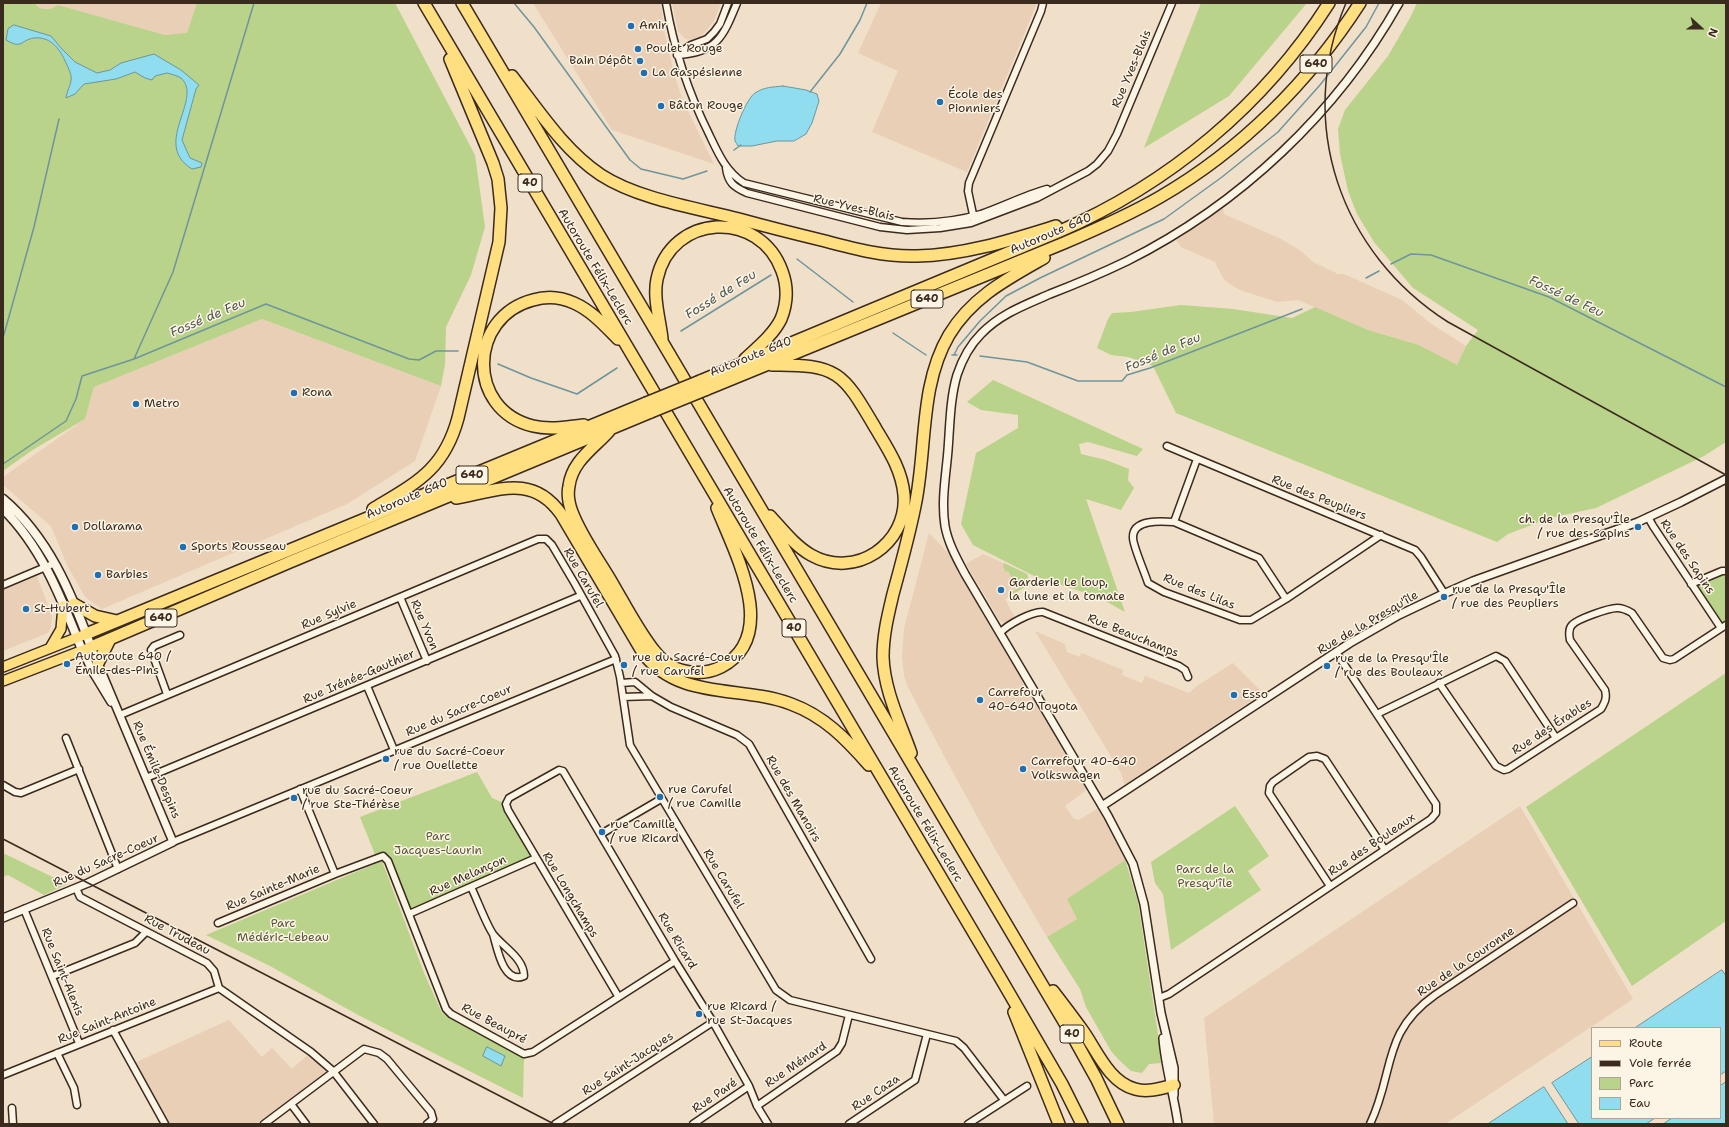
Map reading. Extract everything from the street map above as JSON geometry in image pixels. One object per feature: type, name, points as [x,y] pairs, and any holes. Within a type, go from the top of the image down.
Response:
[{"type":"highway","name":"Autoroute Félix-Leclerc","points":[[424,3],[1001,980],[1062,1084],[1082,1124]]},
{"type":"highway","name":"Autoroute Félix-Leclerc","points":[[462,3],[663,346],[1021,948],[1092,1070],[1118,1124]]},
{"type":"highway","name":"Autoroute 640","points":[[703,386],[739,364],[1058,232],[1104,211],[1134,194],[1201,146],[1229,122],[1283,65],[1302,42],[1329,3]]},
{"type":"highway","name":"Autoroute 640","points":[[82,636],[595,424],[649,408],[703,386],[765,366],[1088,233],[1128,215],[1171,190],[1210,164],[1270,114],[1304,78],[1332,43],[1360,3]]},
{"type":"highway","points":[[349,525],[421,479],[434,466],[449,444],[458,418],[500,235],[501,201],[493,163],[433,18]]},
{"type":"highway","points":[[484,41],[554,130],[577,155],[594,170],[615,183],[654,197],[856,250],[905,256],[947,254],[990,246],[1104,211]]},
{"type":"highway","points":[[663,346],[656,292],[658,274],[666,257],[677,244],[696,231],[716,227],[737,229],[757,238],[771,251],[782,270],[786,292],[784,310],[777,326],[763,342],[739,364]]},
{"type":"highway","points":[[922,780],[888,687],[884,670],[883,651],[887,619],[917,498],[928,400],[933,372],[949,335],[977,300],[1002,281],[1088,233]]},
{"type":"highway","points":[[595,424],[543,428],[527,424],[509,415],[494,399],[486,383],[483,362],[487,341],[497,323],[510,310],[531,300],[552,298],[575,303],[588,311],[628,348]]},
{"type":"highway","points":[[757,502],[806,552],[826,562],[840,564],[865,559],[884,547],[898,529],[904,506],[903,486],[894,462],[857,397],[845,382],[827,370],[813,366],[765,366]]},
{"type":"highway","name":"Autoroute 640","points":[[87,648],[610,429],[649,408]]},
{"type":"highway","points":[[610,429],[597,444],[584,455],[572,474],[568,490],[572,512],[651,647],[668,664],[684,671],[696,673],[714,670],[733,659],[745,642],[751,621],[750,599],[744,576],[703,474]]},
{"type":"highway","points":[[437,501],[514,487],[525,488],[544,496],[552,502],[561,514],[643,653],[658,670],[670,678],[684,683],[768,698],[802,708],[824,721],[839,733],[884,782]]},
{"type":"highway","points":[[68,605],[95,616],[117,621]]},
{"type":"highway","points":[[98,663],[110,639]]},
{"type":"highway","points":[[1021,948],[1084,1031],[1119,1081],[1137,1090],[1173,1089]]},
{"type":"highway","points":[[1001,980],[1059,1124]]},
{"type":"main road","name":"Rue Émile-Despins","points":[[3,499],[30,526],[55,563],[68,605]]},
{"type":"main road","name":"Rue Émile-Despins","points":[[3,509],[23,531],[46,567],[68,605],[87,648]]},
{"type":"main road","points":[[50,648],[61,630],[68,605]]},
{"type":"main road","points":[[3,667],[82,636]]},
{"type":"main road","points":[[3,681],[87,648]]},
{"type":"street","name":"Rue Yves-Blais","points":[[666,3],[677,54],[693,103],[726,168],[738,180],[750,186],[902,222],[932,222],[973,216],[1029,194],[1057,186]]},
{"type":"street","points":[[677,54],[691,45],[707,39],[714,32],[720,24],[728,3]]},
{"type":"street","points":[[677,54],[693,54],[706,50],[713,45],[720,38],[727,27],[737,3]]},
{"type":"street","points":[[975,222],[968,191],[969,183],[1043,3]]},
{"type":"street","name":"Rue Yves-Blais","points":[[726,168],[727,178],[738,189],[747,193],[880,227],[924,230],[948,228],[975,222],[1037,198],[1091,169],[1103,158],[1108,151],[1172,3]]},
{"type":"street","points":[[1178,1124],[1173,1089],[1174,1068],[1161,1013],[1145,911],[1136,874],[1127,850],[956,557],[947,536],[944,521],[944,493],[953,392],[960,367],[969,350],[983,332],[1000,317],[1135,256],[1198,218],[1243,186],[1295,139],[1331,100],[1370,49],[1399,3]]},
{"type":"street","name":"Rue des Peupliers","points":[[1167,446],[1415,550],[1444,593]]},
{"type":"street","points":[[1197,459],[1174,522],[1259,558],[1286,599]]},
{"type":"street","name":"Rue de la Presqu'île","points":[[1102,806],[1336,652],[1383,624],[1444,593],[1648,517],[1726,479]]},
{"type":"street","name":"Rue des Sapins","points":[[1648,517],[1691,584],[1724,627]]},
{"type":"street","name":"Rue des Lilas","points":[[1174,522],[1163,521],[1148,523],[1141,525],[1136,529],[1133,538],[1148,582],[1164,592],[1240,620],[1251,620],[1286,599],[1380,535]]},
{"type":"street","name":"Rue Sylvie","points":[[120,715],[538,539],[548,540]]},
{"type":"street","name":"Rue Carufel","points":[[548,540],[575,584],[580,596],[616,658],[629,741],[661,798],[776,990],[790,1000],[956,1042],[964,1048],[1004,1100]]},
{"type":"street","points":[[3,585],[55,563]]},
{"type":"street","points":[[1691,584],[1722,571],[1726,571]]},
{"type":"street","name":"Rue Irénée-Gauthier","points":[[146,778],[580,596]]},
{"type":"street","name":"Rue Yvon","points":[[400,597],[427,660]]},
{"type":"street","name":"Rue des Érables","points":[[1439,683],[1496,766],[1500,769],[1508,769],[1601,709],[1606,696],[1605,690],[1570,640],[1569,635],[1572,624],[1615,608],[1626,610],[1632,613],[1663,658],[1670,660],[1674,659],[1724,627]]},
{"type":"street","name":"Rue Beauchamps","points":[[1000,633],[1015,622],[1036,612],[1043,612],[1179,666],[1185,670],[1188,677]]},
{"type":"street","points":[[167,694],[151,654],[152,648],[180,636]]},
{"type":"street","name":"Rue Émile-Despins","points":[[87,648],[98,663],[173,842]]},
{"type":"street","name":"Rue Émile-Despins","points":[[87,648],[99,684],[116,708]]},
{"type":"street","name":"Rue des Bouleaux","points":[[1159,998],[1166,996],[1385,850],[1433,817],[1436,813],[1436,807],[1432,798],[1336,652]]},
{"type":"street","points":[[1377,714],[1496,656],[1505,661],[1556,738]]},
{"type":"street","name":"Rue du Sacre-Coeur","points":[[3,918],[76,888],[173,842],[616,658]]},
{"type":"street","name":"Rue des Manoirs","points":[[621,683],[635,682],[652,696],[671,707],[737,735],[748,744],[871,959]]},
{"type":"street","points":[[367,686],[394,750]]},
{"type":"street","name":"Rue des Manoirs","points":[[623,697],[638,695],[652,696]]},
{"type":"street","points":[[66,738],[118,869]]},
{"type":"street","points":[[1330,886],[1269,793],[1270,786],[1273,782],[1309,757],[1317,756],[1324,759],[1385,850]]},
{"type":"street","points":[[3,786],[16,793],[21,793],[79,769]]},
{"type":"street","name":"Rue Ricard","points":[[506,804],[509,798],[559,770],[563,771],[675,961],[713,1022],[749,1086],[757,1106],[768,1124]]},
{"type":"street","points":[[300,789],[336,874]]},
{"type":"street","points":[[601,834],[661,798]]},
{"type":"street","name":"Rue Longchamps","points":[[506,804],[508,810],[618,996]]},
{"type":"street","name":"Rue Beaupré","points":[[336,874],[383,856],[388,861],[446,1009],[451,1014],[524,1054],[533,1052],[618,996],[675,961]]},
{"type":"street","name":"Rue Melançon","points":[[409,914],[536,858]]},
{"type":"street","name":"Rue Sainte-Marie","points":[[218,923],[336,874]]},
{"type":"street","points":[[471,887],[493,934],[502,966],[512,976],[520,978],[524,976],[524,971],[518,960],[493,934]]},
{"type":"street","name":"Rue Trudeau","points":[[76,888],[80,896],[207,963],[214,971],[219,988]]},
{"type":"street","name":"Rue de la Couronne","points":[[1370,1124],[1376,1109],[1395,1042],[1410,1017],[1420,1006],[1573,904]]},
{"type":"street","name":"Rue Saint-Alexis","points":[[24,909],[80,1043]]},
{"type":"street","points":[[53,976],[135,943],[146,932]]},
{"type":"street","points":[[219,988],[311,1052],[333,1071],[374,1124]]},
{"type":"street","name":"Rue Saint-Antoine","points":[[3,1075],[219,988]]},
{"type":"street","name":"Rue Ménard","points":[[757,1106],[836,1051],[842,1043],[849,1014]]},
{"type":"street","name":"Rue Saint-Jacques","points":[[555,1124],[713,1022]]},
{"type":"street","points":[[114,1030],[165,1124]]},
{"type":"street","name":"Rue Caza","points":[[849,1124],[915,1080],[927,1034]]},
{"type":"street","points":[[264,1124],[364,1049],[379,1053],[387,1059],[431,1112],[433,1119],[427,1124]]},
{"type":"street","points":[[57,1053],[74,1088],[77,1106]]},
{"type":"street","name":"Rue Paré","points":[[694,1124],[749,1086]]},
{"type":"street","points":[[968,1124],[1027,1086]]},
{"type":"street","points":[[291,1104],[306,1124]]},
{"type":"street","points":[[12,1108],[13,1124]]},
{"type":"shaded area","points":[[34,3],[197,3],[187,34],[165,35],[58,5],[50,9],[45,9]]},
{"type":"shaded area","points":[[533,3],[661,3],[664,30],[682,99],[714,164],[612,130]]},
{"type":"shaded area","points":[[672,3],[721,3],[714,21],[700,37],[692,40],[685,39],[678,31]]},
{"type":"shaded area","name":"École des Pionniers","points":[[881,3],[1037,3],[967,172],[872,132],[898,71],[858,53]]},
{"type":"shaded area","points":[[1223,208],[1224,214],[1281,239],[1301,251],[1313,262],[1338,274],[1344,274],[1402,300],[1430,323],[1466,346],[1457,366],[1419,345],[1368,330],[1298,300],[1277,302],[1240,290],[1228,283],[1223,278],[1215,262],[1181,247],[1176,240]]},
{"type":"shaded area","points":[[262,319],[441,386],[415,461],[347,504],[102,609],[85,597],[67,565],[51,526],[3,485],[3,477],[85,419],[94,387]]},
{"type":"shaded area","points":[[929,533],[949,554],[985,618],[1086,788],[1084,792],[1065,806],[1073,818],[1079,820],[1098,808],[1125,860],[1067,899],[1077,919],[1047,937],[995,849],[943,754],[909,689],[904,676],[902,656],[904,629]]},
{"type":"shaded area","name":"Garderie Le loup, la lune et la tomate","points":[[983,554],[1027,574],[1030,584],[1005,599],[1015,618],[1005,623],[1000,621],[966,564]]},
{"type":"shaded area","points":[[37,576],[52,616],[51,627],[48,633],[3,651],[3,590]]},
{"type":"shaded area","points":[[1035,631],[1065,644],[1067,652],[1080,657],[1081,653],[1123,670],[1122,675],[1142,683],[1145,676],[1189,693],[1197,686],[1233,663],[1263,693],[1125,785],[1121,773]]},
{"type":"shaded area","points":[[1520,806],[1633,999],[1445,1124],[1214,1124],[1204,1018]]},
{"type":"shaded area","points":[[229,1020],[262,1057],[272,1048],[292,1069],[311,1052],[333,1071],[263,1124],[167,1124],[132,1064]]},
{"type":"green space","points":[[3,3],[34,3],[40,8],[45,9],[50,9],[58,5],[165,35],[187,33],[197,3],[395,3],[475,155],[485,227],[471,275],[446,327],[445,364],[441,386],[262,319],[94,387],[85,419],[31,451],[3,471]]},
{"type":"green space","points":[[1201,3],[1307,3],[1229,96],[1144,148]]},
{"type":"green space","points":[[1417,3],[1726,3],[1726,442],[1704,456],[1596,508],[1550,518],[1508,534],[1497,542],[1176,413],[1153,366],[1128,357],[1111,355],[1097,348],[1108,319],[1112,313],[1181,305],[1233,309],[1292,318],[1315,307],[1368,330],[1419,345],[1457,365],[1466,346],[1478,330],[1413,288],[1374,242],[1357,214],[1348,191],[1340,154],[1338,129],[1345,110],[1388,56]]},
{"type":"green space","points":[[993,380],[1143,449],[1137,456],[1088,442],[1079,444],[1081,454],[1106,460],[1129,469],[1128,480],[1134,488],[1121,510],[1086,499],[1125,612],[1098,597],[1034,576],[973,545],[961,524],[976,453],[1018,428],[1018,415],[981,410],[967,402]]},
{"type":"green space","points":[[1004,563],[1027,574],[1030,584],[1010,596],[1009,594],[1018,588],[1008,571],[1006,572],[1003,566]]},
{"type":"green space","points":[[1726,571],[1726,625],[1721,628],[1692,583]]},
{"type":"green space","points":[[1726,673],[1726,921],[1632,986],[1526,807]]},
{"type":"green space","name":"Parc Jacques-Laurin","points":[[477,772],[492,798],[506,804],[536,858],[409,914],[387,860],[376,857],[360,817]]},
{"type":"green space","name":"Parc de la Presqu'île","points":[[1235,806],[1269,856],[1248,871],[1261,890],[1171,950],[1163,894],[1155,883],[1151,862]]},
{"type":"green space","points":[[3,853],[67,884],[44,895],[8,875],[3,877]]},
{"type":"green space","points":[[1125,860],[1138,902],[1160,1048],[1161,1063],[1149,1064],[1142,1073],[1131,1071],[1111,1051],[1086,1007],[1080,989],[1047,937],[1077,919],[1067,899]]},
{"type":"green space","name":"Parc Médéric-Lebeau","points":[[382,861],[424,973],[442,1013],[524,1056],[523,1098],[360,1016],[270,966],[206,935]]},
{"type":"water","points":[[14,25],[51,36],[75,62],[97,73],[110,70],[121,63],[154,54],[181,70],[199,85],[196,89],[182,140],[190,158],[202,163],[201,167],[192,169],[181,159],[176,147],[177,135],[187,98],[186,87],[181,78],[167,73],[155,76],[152,80],[135,72],[116,79],[84,84],[75,94],[66,98],[71,82],[71,76],[65,60],[59,50],[46,39],[29,39],[21,44],[12,43],[6,40],[8,29]]},
{"type":"water","points":[[783,86],[806,90],[817,94],[819,101],[812,123],[806,134],[794,141],[777,141],[752,146],[738,146],[735,141],[736,130],[748,101],[755,93],[765,88]]},
{"type":"water","points":[[1722,970],[1726,976],[1726,1071],[1721,1074],[1721,1027],[1636,1027]]},
{"type":"water","points":[[487,1047],[505,1056],[501,1066],[483,1056]]},
{"type":"water","points":[[1591,1058],[1591,1119],[1654,1119],[1646,1124],[1579,1124],[1552,1083]]},
{"type":"water","points":[[1726,1082],[1726,1124],[1663,1124],[1670,1119],[1721,1119],[1721,1085]]},
{"type":"water","points":[[1544,1087],[1568,1124],[1488,1124]]},
{"type":"waterway","points":[[134,359],[173,272],[254,3]]},
{"type":"waterway","points":[[514,3],[534,27],[630,160],[641,169],[683,179],[707,171]]},
{"type":"waterway","points":[[810,92],[840,54],[860,20],[867,3]]},
{"type":"waterway","points":[[954,355],[958,347],[980,321],[1006,296],[1040,278],[1164,219],[1222,177],[1278,132],[1320,85],[1366,27],[1379,3]]},
{"type":"waterway","points":[[3,338],[34,227],[59,119]]},
{"type":"waterway","points":[[734,150],[741,145]]},
{"type":"waterway","name":"Fossé de Feu","points":[[1391,264],[1411,254],[1431,255],[1549,297],[1726,387]]},
{"type":"waterway","name":"Fossé de Feu","points":[[797,259],[853,302]]},
{"type":"waterway","name":"Fossé de Feu","points":[[1366,278],[1379,271]]},
{"type":"waterway","name":"Fossé de Feu","points":[[681,331],[771,275]]},
{"type":"waterway","name":"Fossé de Feu","points":[[3,464],[66,421],[76,399],[82,376],[134,359],[266,304],[409,359],[419,360],[436,351],[458,351]]},
{"type":"waterway","name":"Fossé de Feu","points":[[980,356],[1027,362],[1078,381],[1122,381],[1127,375],[1150,368],[1302,309]]},
{"type":"waterway","name":"Fossé de Feu","points":[[893,333],[926,355]]},
{"type":"waterway","name":"Fossé de Feu","points":[[952,355],[957,355]]},
{"type":"waterway","name":"Fossé de Feu","points":[[498,364],[531,378],[577,394],[617,368]]},
{"type":"railway","points":[[1346,3],[1331,48],[1325,94],[1327,138],[1337,182],[1355,222],[1379,260],[1411,293],[1448,322],[1726,475]]},
{"type":"railway","points":[[3,839],[554,1124]]},
{"type":"place","name":"Amir","points":[[631,26]]},
{"type":"place","name":"Poulet Rouge","points":[[638,49]]},
{"type":"place","name":"Bain Dépôt","points":[[640,61]]},
{"type":"place","name":"La Gaspésienne","points":[[644,73]]},
{"type":"place","name":"École des Pionniers","points":[[940,102]]},
{"type":"place","name":"Bâton Rouge","points":[[661,106]]},
{"type":"place","name":"Rona","points":[[294,393]]},
{"type":"place","name":"Metro","points":[[136,404]]},
{"type":"place","name":"Dollarama","points":[[75,527]]},
{"type":"place","name":"ch. de la Presqu'Île / rue des Sapins","points":[[1638,527]]},
{"type":"place","name":"Sports Rousseau","points":[[183,547]]},
{"type":"place","name":"Barbies","points":[[98,575]]},
{"type":"place","name":"Garderie Le loup, la lune et la tomate","points":[[1001,590]]},
{"type":"place","name":"rue de la Presqu'Île / rue des Peupliers","points":[[1444,597]]},
{"type":"place","name":"St-Hubert","points":[[26,609]]},
{"type":"place","name":"Autoroute 640 / Émile-des-Pins","points":[[67,664]]},
{"type":"place","name":"rue du Sacré-Coeur / rue Carufel","points":[[624,665]]},
{"type":"place","name":"rue de la Presqu'Île / rue des Bouleaux","points":[[1327,666]]},
{"type":"place","name":"Esso","points":[[1234,695]]},
{"type":"place","name":"Carrefour 40-640 Toyota","points":[[980,700]]},
{"type":"place","name":"rue du Sacré-Coeur / rue Ouellette","points":[[386,759]]},
{"type":"place","name":"Carrefour 40-640 Volkswagen","points":[[1023,769]]},
{"type":"place","name":"rue Carufel / rue Camille","points":[[660,797]]},
{"type":"place","name":"rue du Sacré-Coeur / rue Ste-Thérèse","points":[[294,798]]},
{"type":"place","name":"rue Camille / rue Ricard","points":[[602,832]]},
{"type":"place","name":"rue Ricard / rue St-Jacques","points":[[699,1014]]}]
